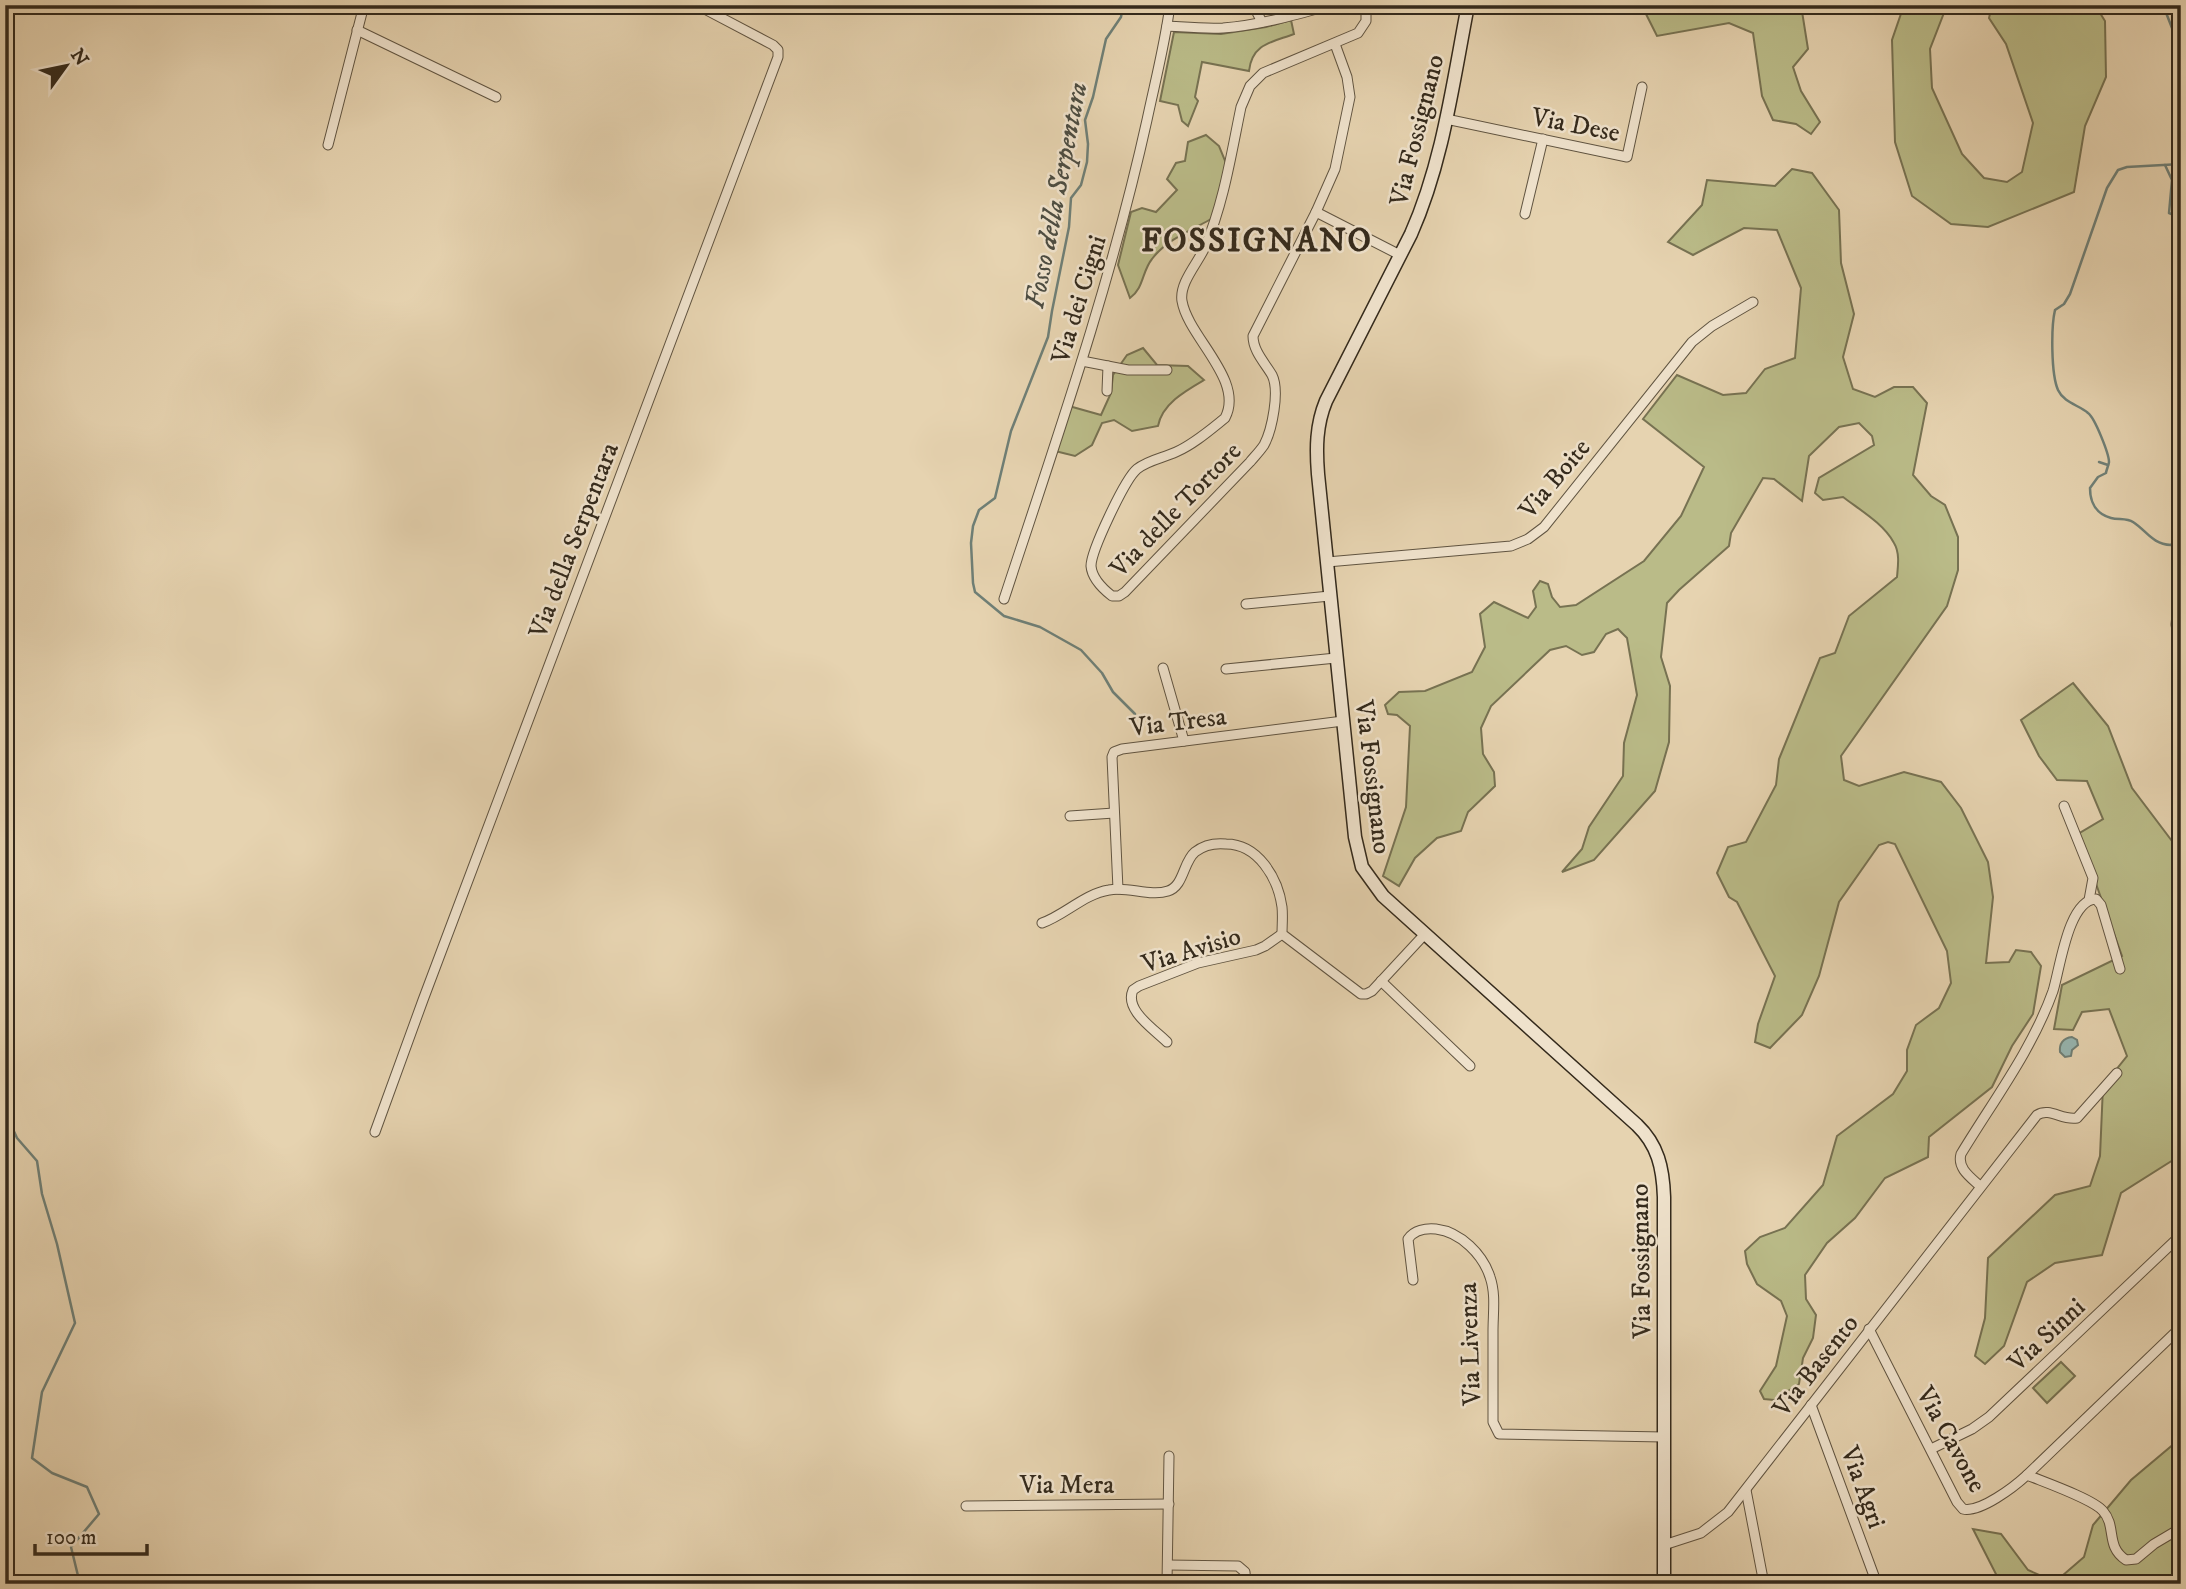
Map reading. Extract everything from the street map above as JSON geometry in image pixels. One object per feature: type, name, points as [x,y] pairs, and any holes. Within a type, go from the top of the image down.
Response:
[{"type":"street","points":[[328,145],[364,5]]},
{"type":"street","name":"Via della Serpentara","points":[[375,1132],[778,57],[778,50],[773,45],[697,5]]},
{"type":"street","name":"Via dei Cigni","points":[[1004,599],[1082,361],[1130,197],[1170,5]]},
{"type":"street","points":[[1253,5],[1262,22]]},
{"type":"street","points":[[1167,26],[1213,28],[1262,22],[1331,5]]},
{"type":"street","name":"Via delle Tortore","points":[[1316,212],[1253,336],[1254,345],[1275,385],[1270,426],[1264,444],[1250,462],[1125,592],[1117,597],[1112,596],[1094,577],[1091,562],[1110,515],[1131,475],[1143,465],[1193,442],[1225,418],[1228,410],[1225,382],[1189,318],[1182,295],[1184,285],[1219,214],[1244,97],[1254,80],[1268,70],[1352,37],[1362,29],[1367,18],[1366,5]]},
{"type":"street","name":"Via Fossignano","points":[[1468,5],[1446,119],[1426,198],[1416,224],[1320,418],[1317,462],[1355,837],[1360,863],[1380,893],[1644,1132],[1654,1147],[1661,1166],[1663,1189],[1664,1584]]},
{"type":"street","points":[[358,30],[496,97]]},
{"type":"street","points":[[1335,44],[1348,77],[1350,100],[1335,169],[1316,212],[1400,256]]},
{"type":"street","name":"Via Dese","points":[[1446,119],[1627,157],[1642,87]]},
{"type":"street","points":[[1525,214],[1542,139]]},
{"type":"street","name":"Via Boite","points":[[1326,562],[1511,546],[1528,539],[1544,527],[1692,342],[1712,326],[1754,302]]},
{"type":"street","points":[[1082,361],[1132,370],[1167,370]]},
{"type":"street","points":[[1107,391],[1108,366]]},
{"type":"street","points":[[1246,604],[1330,596]]},
{"type":"street","points":[[2181,614],[2176,619],[2181,638]]},
{"type":"street","points":[[1226,669],[1336,658]]},
{"type":"street","points":[[1163,668],[1184,741]]},
{"type":"street","name":"Via Tresa","points":[[1118,889],[1112,757],[1114,752],[1343,721]]},
{"type":"street","points":[[2064,806],[2093,878],[2089,900]]},
{"type":"street","points":[[1070,816],[1114,813]]},
{"type":"street","points":[[1042,923],[1093,895],[1118,889],[1169,891],[1176,886],[1186,863],[1197,851],[1219,844],[1242,846],[1254,852],[1277,888],[1282,911],[1282,934],[1362,994],[1370,993],[1424,935]]},
{"type":"street","points":[[1980,1186],[1961,1166],[1961,1154],[2036,1031],[2053,988],[2073,918],[2081,905],[2089,900],[2096,899],[2101,905],[2120,969]]},
{"type":"street","name":"Via Avisio","points":[[1167,1042],[1134,1008],[1130,997],[1133,990],[1198,963],[1260,948],[1282,934]]},
{"type":"street","points":[[1381,981],[1470,1066]]},
{"type":"street","name":"Via Basento","points":[[1664,1545],[1697,1535],[1728,1512],[2039,1113],[2047,1112],[2068,1119],[2077,1118],[2117,1073]]},
{"type":"street","name":"Via Livenza","points":[[1413,1280],[1408,1239],[1414,1233],[1426,1229],[1441,1230],[1460,1238],[1473,1249],[1486,1267],[1493,1294],[1493,1422],[1499,1434],[1664,1437]]},
{"type":"street","name":"Via Sinni","points":[[1931,1449],[1972,1429],[1989,1417],[2181,1235]]},
{"type":"street","points":[[2027,1475],[2181,1327]]},
{"type":"street","name":"Via Cavone","points":[[1869,1329],[1958,1504],[1967,1510],[2004,1494],[2027,1475],[2100,1507],[2108,1519],[2114,1548],[2126,1560],[2136,1559],[2181,1528]]},
{"type":"street","name":"Via Agri","points":[[1811,1405],[1877,1584]]},
{"type":"street","points":[[837,1580],[1167,1583],[1170,1456]]},
{"type":"street","points":[[1746,1490],[1764,1584]]},
{"type":"street","name":"Via Mera","points":[[966,1506],[1169,1504]]},
{"type":"street","points":[[1168,1564],[1238,1566],[1245,1572],[1246,1584]]},
{"type":"green space","points":[[1676,5],[1801,5],[1808,49],[1793,67],[1801,91],[1820,122],[1811,134],[1796,124],[1773,120],[1762,96],[1753,33],[1729,23],[1657,36],[1646,14]]},
{"type":"green space","points":[[1904,5],[1947,5],[1930,49],[1932,88],[1962,154],[1984,178],[2007,182],[2022,172],[2033,123],[2006,44],[1989,18],[1992,5],[2095,5],[2105,21],[2106,77],[2085,126],[2074,192],[1988,227],[1951,224],[1912,196],[1895,142],[1892,40]]},
{"type":"green space","points":[[1291,20],[1294,34],[1259,49],[1249,71],[1202,62],[1195,97],[1198,101],[1188,126],[1182,121],[1178,105],[1160,101],[1174,32],[1221,34]]},
{"type":"green space","points":[[1206,135],[1219,146],[1226,163],[1213,218],[1180,235],[1158,252],[1149,264],[1135,294],[1130,298],[1118,265],[1131,212],[1142,208],[1156,212],[1177,190],[1167,179],[1176,163],[1185,161],[1188,142]]},
{"type":"green space","points":[[1792,169],[1812,173],[1839,210],[1841,263],[1854,314],[1843,357],[1853,389],[1875,397],[1894,387],[1913,387],[1927,403],[1913,475],[1931,496],[1945,505],[1958,537],[1958,570],[1947,606],[1841,756],[1844,780],[1859,786],[1904,772],[1941,782],[1961,808],[1988,862],[1993,897],[1986,963],[2009,962],[2016,950],[2031,952],[2041,966],[2033,1014],[2012,1046],[1992,1087],[1929,1137],[1928,1157],[1885,1178],[1855,1218],[1827,1243],[1805,1275],[1806,1299],[1816,1315],[1813,1338],[1803,1358],[1799,1384],[1774,1400],[1764,1399],[1760,1391],[1776,1366],[1787,1316],[1781,1301],[1757,1284],[1747,1264],[1745,1251],[1760,1237],[1785,1228],[1823,1185],[1837,1136],[1893,1094],[1907,1071],[1907,1050],[1916,1025],[1939,1008],[1951,983],[1947,951],[1895,844],[1888,842],[1879,845],[1839,902],[1819,976],[1802,1015],[1770,1048],[1755,1042],[1758,1024],[1775,976],[1737,902],[1729,897],[1717,873],[1728,847],[1746,842],[1776,785],[1779,759],[1820,658],[1835,653],[1849,616],[1897,577],[1897,551],[1890,536],[1843,497],[1823,500],[1815,493],[1819,478],[1874,445],[1872,436],[1859,423],[1839,427],[1809,456],[1802,501],[1774,479],[1763,478],[1731,533],[1729,546],[1667,603],[1661,657],[1670,686],[1669,742],[1655,791],[1594,860],[1562,872],[1582,849],[1589,827],[1623,776],[1624,743],[1637,695],[1627,638],[1618,629],[1606,634],[1594,652],[1582,655],[1566,646],[1550,650],[1491,706],[1481,728],[1483,754],[1494,772],[1495,786],[1468,812],[1461,831],[1437,838],[1415,858],[1399,886],[1383,876],[1406,807],[1410,726],[1397,715],[1388,714],[1385,705],[1399,692],[1425,691],[1472,672],[1485,647],[1480,614],[1494,602],[1528,618],[1536,607],[1533,591],[1540,581],[1548,584],[1552,597],[1560,607],[1576,605],[1644,561],[1681,516],[1704,467],[1643,419],[1677,375],[1723,395],[1746,393],[1765,369],[1795,358],[1801,288],[1777,230],[1744,228],[1693,255],[1668,242],[1702,205],[1707,180],[1775,186]]},
{"type":"green space","points":[[1143,348],[1157,365],[1188,366],[1204,380],[1169,405],[1158,426],[1132,431],[1114,420],[1102,423],[1092,445],[1075,456],[1055,451],[1069,406],[1101,415],[1111,393],[1113,375],[1127,355]]},
{"type":"green space","points":[[2073,683],[2108,726],[2132,788],[2181,853],[2181,1155],[2121,1193],[2102,1255],[2055,1263],[2027,1282],[2004,1346],[1985,1364],[1975,1356],[1985,1318],[1988,1258],[2055,1195],[2090,1186],[2100,1156],[2103,1086],[2127,1056],[2109,1009],[2082,1012],[2073,1030],[2054,1029],[2062,985],[2122,956],[2078,834],[2103,819],[2087,781],[2057,780],[2039,756],[2021,720]]},
{"type":"green space","points":[[2061,1362],[2075,1376],[2047,1403],[2033,1388]]},
{"type":"green space","points":[[2181,1438],[2181,1584],[2001,1584],[1973,1529],[2001,1534],[2028,1570],[2055,1582],[2084,1557],[2093,1525],[2131,1480]]},
{"type":"water","points":[[2072,1037],[2077,1040],[2078,1045],[2072,1050],[2071,1056],[2065,1057],[2060,1052],[2061,1044]]},
{"type":"waterway","name":"Fosso della Serpentara","points":[[1123,5],[1121,17],[1106,39],[1085,120],[1087,162],[1081,185],[1071,198],[1069,227],[1048,337],[1011,431],[995,498],[979,510],[971,543],[975,592],[1004,616],[1040,627],[1081,650],[1102,673],[1113,692],[1135,714]]},
{"type":"waterway","points":[[2163,5],[2181,51]]},
{"type":"waterway","points":[[2181,164],[2127,167],[2118,170],[2107,188],[2070,294],[2064,304],[2055,310],[2052,339],[2058,390],[2064,398],[2091,416],[2108,458],[2106,473],[2098,477],[2090,488],[2095,507],[2106,516],[2133,522],[2154,540],[2164,544],[2171,545],[2181,535]]},
{"type":"waterway","points":[[2165,165],[2172,180],[2169,213],[2181,218]]},
{"type":"waterway","points":[[2099,462],[2108,465]]},
{"type":"waterway","points":[[5,1112],[17,1138],[37,1161],[42,1194],[57,1244],[75,1323],[42,1392],[32,1458],[52,1473],[87,1487],[99,1514],[71,1547],[80,1584]]},
{"type":"district","name":"FOSSIGNANO","points":[[1257,239]]}]
